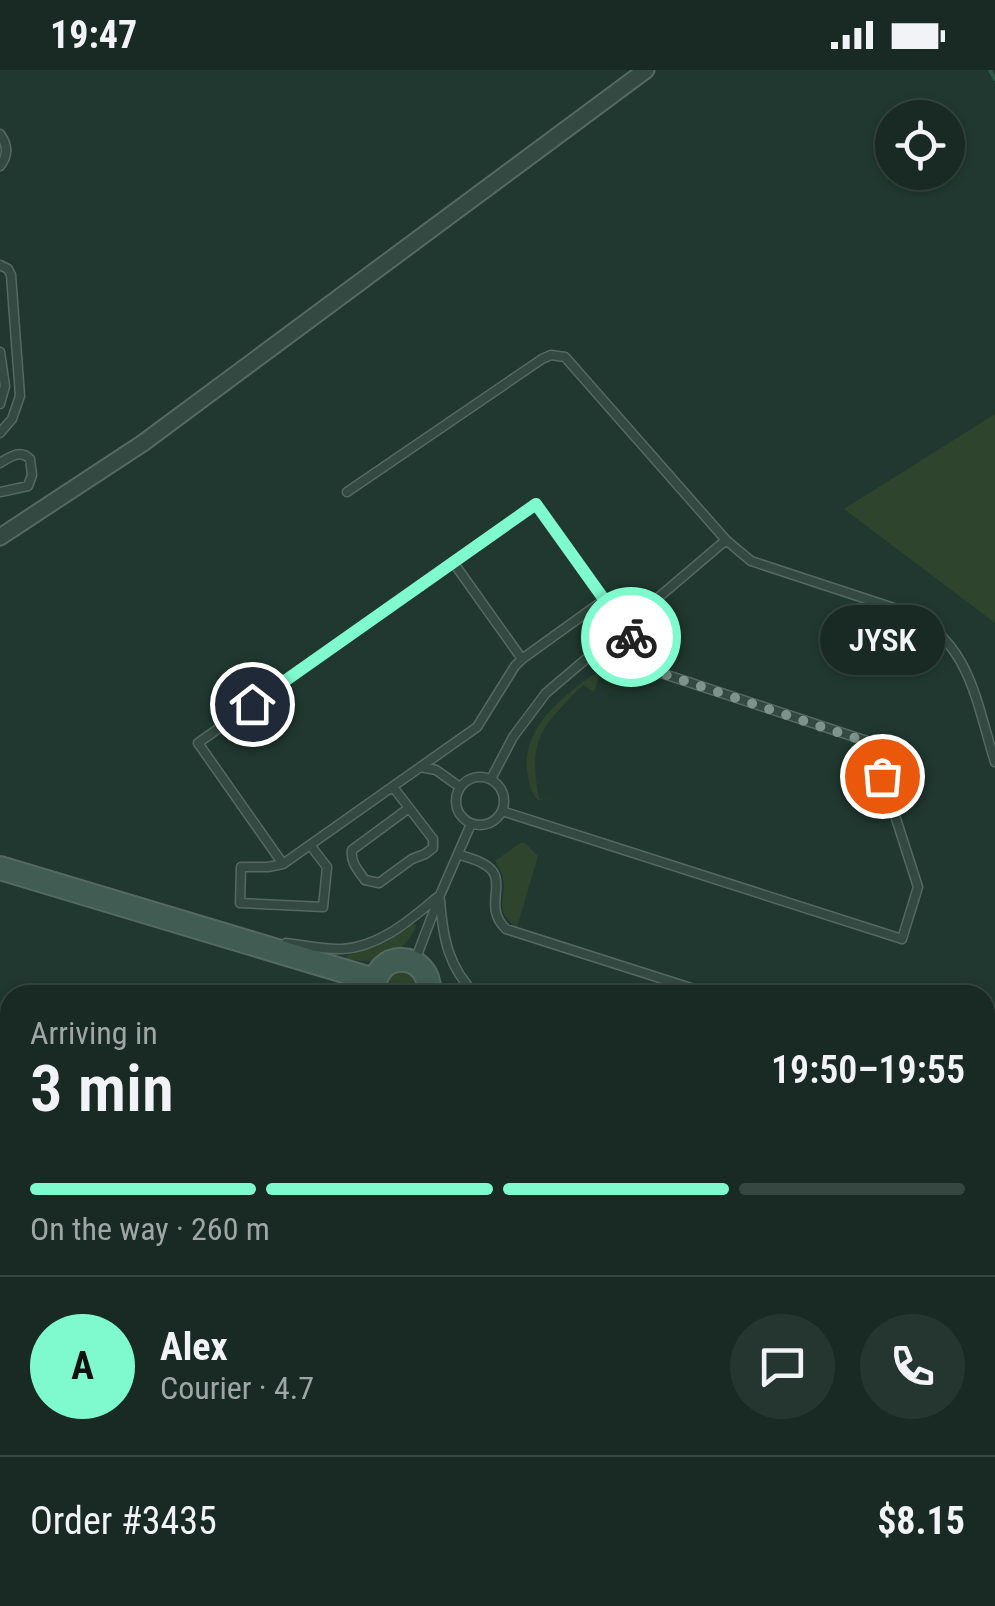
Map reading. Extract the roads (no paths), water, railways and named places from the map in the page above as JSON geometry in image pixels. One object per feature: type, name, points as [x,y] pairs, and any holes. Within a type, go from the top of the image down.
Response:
[{"type":"main road","points":[[0,868],[215,932],[365,985]]},
{"type":"main road","points":[[375,985],[378,972],[390,962],[406,960],[426,973],[429,985]]},
{"type":"street","points":[[0,537],[143,443],[646,70]]},
{"type":"lane","points":[[0,134],[6,152],[0,166]]},
{"type":"lane","points":[[0,265],[10,275],[20,396],[12,419],[0,433]]},
{"type":"lane","points":[[0,354],[4,386],[0,404]]},
{"type":"lane","points":[[347,492],[542,359],[556,355],[564,358],[726,540],[751,561],[906,612],[936,629],[962,661],[995,762]]},
{"type":"lane","points":[[0,463],[26,454],[32,475],[28,486],[0,492]]},
{"type":"lane","points":[[283,864],[198,743],[536,504],[655,671],[860,738],[873,747],[918,888],[902,939],[502,810]]},
{"type":"lane","points":[[490,779],[525,718],[546,693],[726,540]]},
{"type":"lane","points":[[453,562],[522,659]]},
{"type":"lane","points":[[310,845],[327,867],[323,907],[240,903],[241,867],[283,864],[420,767],[482,721],[522,659],[604,600]]},
{"type":"lane","points":[[420,767],[436,770],[460,787]]},
{"type":"lane","points":[[474,778],[490,779],[503,792],[502,810],[493,822],[471,824],[457,808],[460,787],[474,778]]},
{"type":"lane","points":[[392,787],[409,808],[432,839],[433,848],[379,883],[365,880],[350,857],[352,850],[409,808]]},
{"type":"lane","points":[[414,962],[471,824]]},
{"type":"lane","points":[[458,854],[492,870],[498,880],[494,909],[506,929],[681,985]]},
{"type":"lane","points":[[215,932],[346,950],[394,931],[440,895]]},
{"type":"lane","points":[[440,895],[448,954],[467,985]]},
{"type":"waterway","points":[[990,70],[995,79]]},
{"type":"place","name":"JYSK","points":[[882,776]]}]
